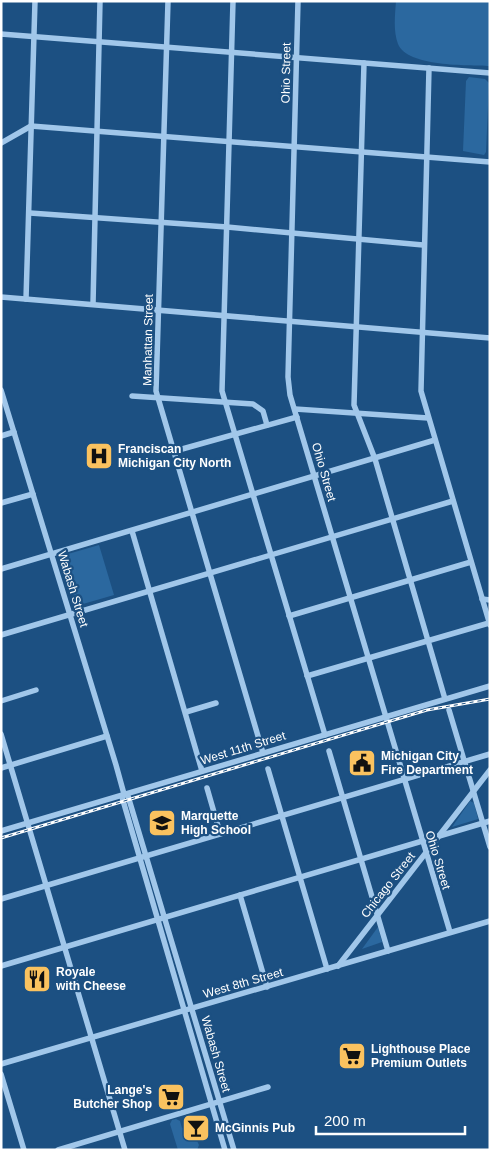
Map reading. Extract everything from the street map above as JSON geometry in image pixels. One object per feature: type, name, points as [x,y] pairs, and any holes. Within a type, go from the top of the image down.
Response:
[{"type":"street","points":[[26,299],[35,1]]},
{"type":"street","points":[[94,304],[100,1]]},
{"type":"street","name":"Manhattan Street","points":[[168,1],[156,391],[263,753]]},
{"type":"street","points":[[234,1],[222,391],[325,734]]},
{"type":"street","name":"Ohio Street","points":[[298,1],[288,376],[297,417],[384,717],[450,932]]},
{"type":"street","points":[[1,34],[490,73]]},
{"type":"street","points":[[364,63],[354,405],[375,459],[445,699]]},
{"type":"street","points":[[307,676],[489,624],[421,391],[423,246],[429,68]]},
{"type":"street","points":[[1,143],[31,126],[490,162]]},
{"type":"street","points":[[30,213],[227,227],[423,246]]},
{"type":"street","points":[[1,297],[490,338]]},
{"type":"street","name":"Wabash Street","points":[[1,390],[108,736],[124,794],[122,797],[225,1150]]},
{"type":"street","points":[[132,396],[258,406],[263,411],[267,425]]},
{"type":"street","points":[[295,409],[428,418]]},
{"type":"street","points":[[175,451],[297,417]]},
{"type":"street","points":[[1,436],[14,432]]},
{"type":"street","points":[[1,569],[435,440]]},
{"type":"street","points":[[1,503],[33,494]]},
{"type":"street","points":[[1,635],[453,501]]},
{"type":"street","points":[[132,531],[202,771]]},
{"type":"street","points":[[289,616],[471,562]]},
{"type":"street","points":[[482,599],[490,600]]},
{"type":"street","name":"West 11th Street","points":[[1,831],[490,686]]},
{"type":"street","points":[[1,701],[36,690]]},
{"type":"street","points":[[186,712],[216,703]]},
{"type":"street","points":[[449,710],[490,847]]},
{"type":"street","points":[[1,734],[125,1150]]},
{"type":"street","points":[[1,768],[108,736]]},
{"type":"street","points":[[329,751],[388,950]]},
{"type":"street","points":[[1,899],[490,754]]},
{"type":"street","points":[[268,769],[327,969]]},
{"type":"street","name":"Chicago Street","points":[[338,966],[490,770]]},
{"type":"street","points":[[207,788],[220,834]]},
{"type":"street","name":"Wabash Street","points":[[124,794],[128,796],[234,1150]]},
{"type":"street","points":[[1,966],[490,821]]},
{"type":"street","points":[[240,895],[267,987]]},
{"type":"street","name":"West 8th Street","points":[[1,1064],[490,921]]},
{"type":"street","points":[[1,1074],[24,1150]]},
{"type":"street","points":[[58,1150],[268,1087]]},
{"type":"shaded area","points":[[396,1],[490,1],[490,66],[454,65],[425,61],[404,52],[398,44],[395,34]]},
{"type":"shaded area","points":[[469,77],[485,79],[489,83],[486,152],[484,155],[463,151],[466,81]]},
{"type":"shaded area","points":[[99,545],[114,595],[76,606],[61,556]]},
{"type":"shaded area","points":[[470,801],[474,803],[478,819],[452,827]]},
{"type":"shaded area","points":[[378,927],[382,942],[362,949]]},
{"type":"shaded area","points":[[172,1120],[180,1121],[182,1128],[190,1126],[199,1145],[197,1150],[178,1150],[170,1124]]},
{"type":"railway","points":[[1,838],[427,710],[490,699]]},
{"type":"place","name":"Franciscan Michigan City North","points":[[99,456]]},
{"type":"place","name":"Michigan City Fire Department","points":[[362,763]]},
{"type":"place","name":"Marquette High School","points":[[162,823]]},
{"type":"place","name":"Royale with Cheese","points":[[37,979]]},
{"type":"place","name":"Lighthouse Place Premium Outlets","points":[[352,1056]]},
{"type":"place","name":"Lange's Butcher Shop","points":[[171,1097]]},
{"type":"place","name":"McGinnis Pub","points":[[196,1128]]}]
